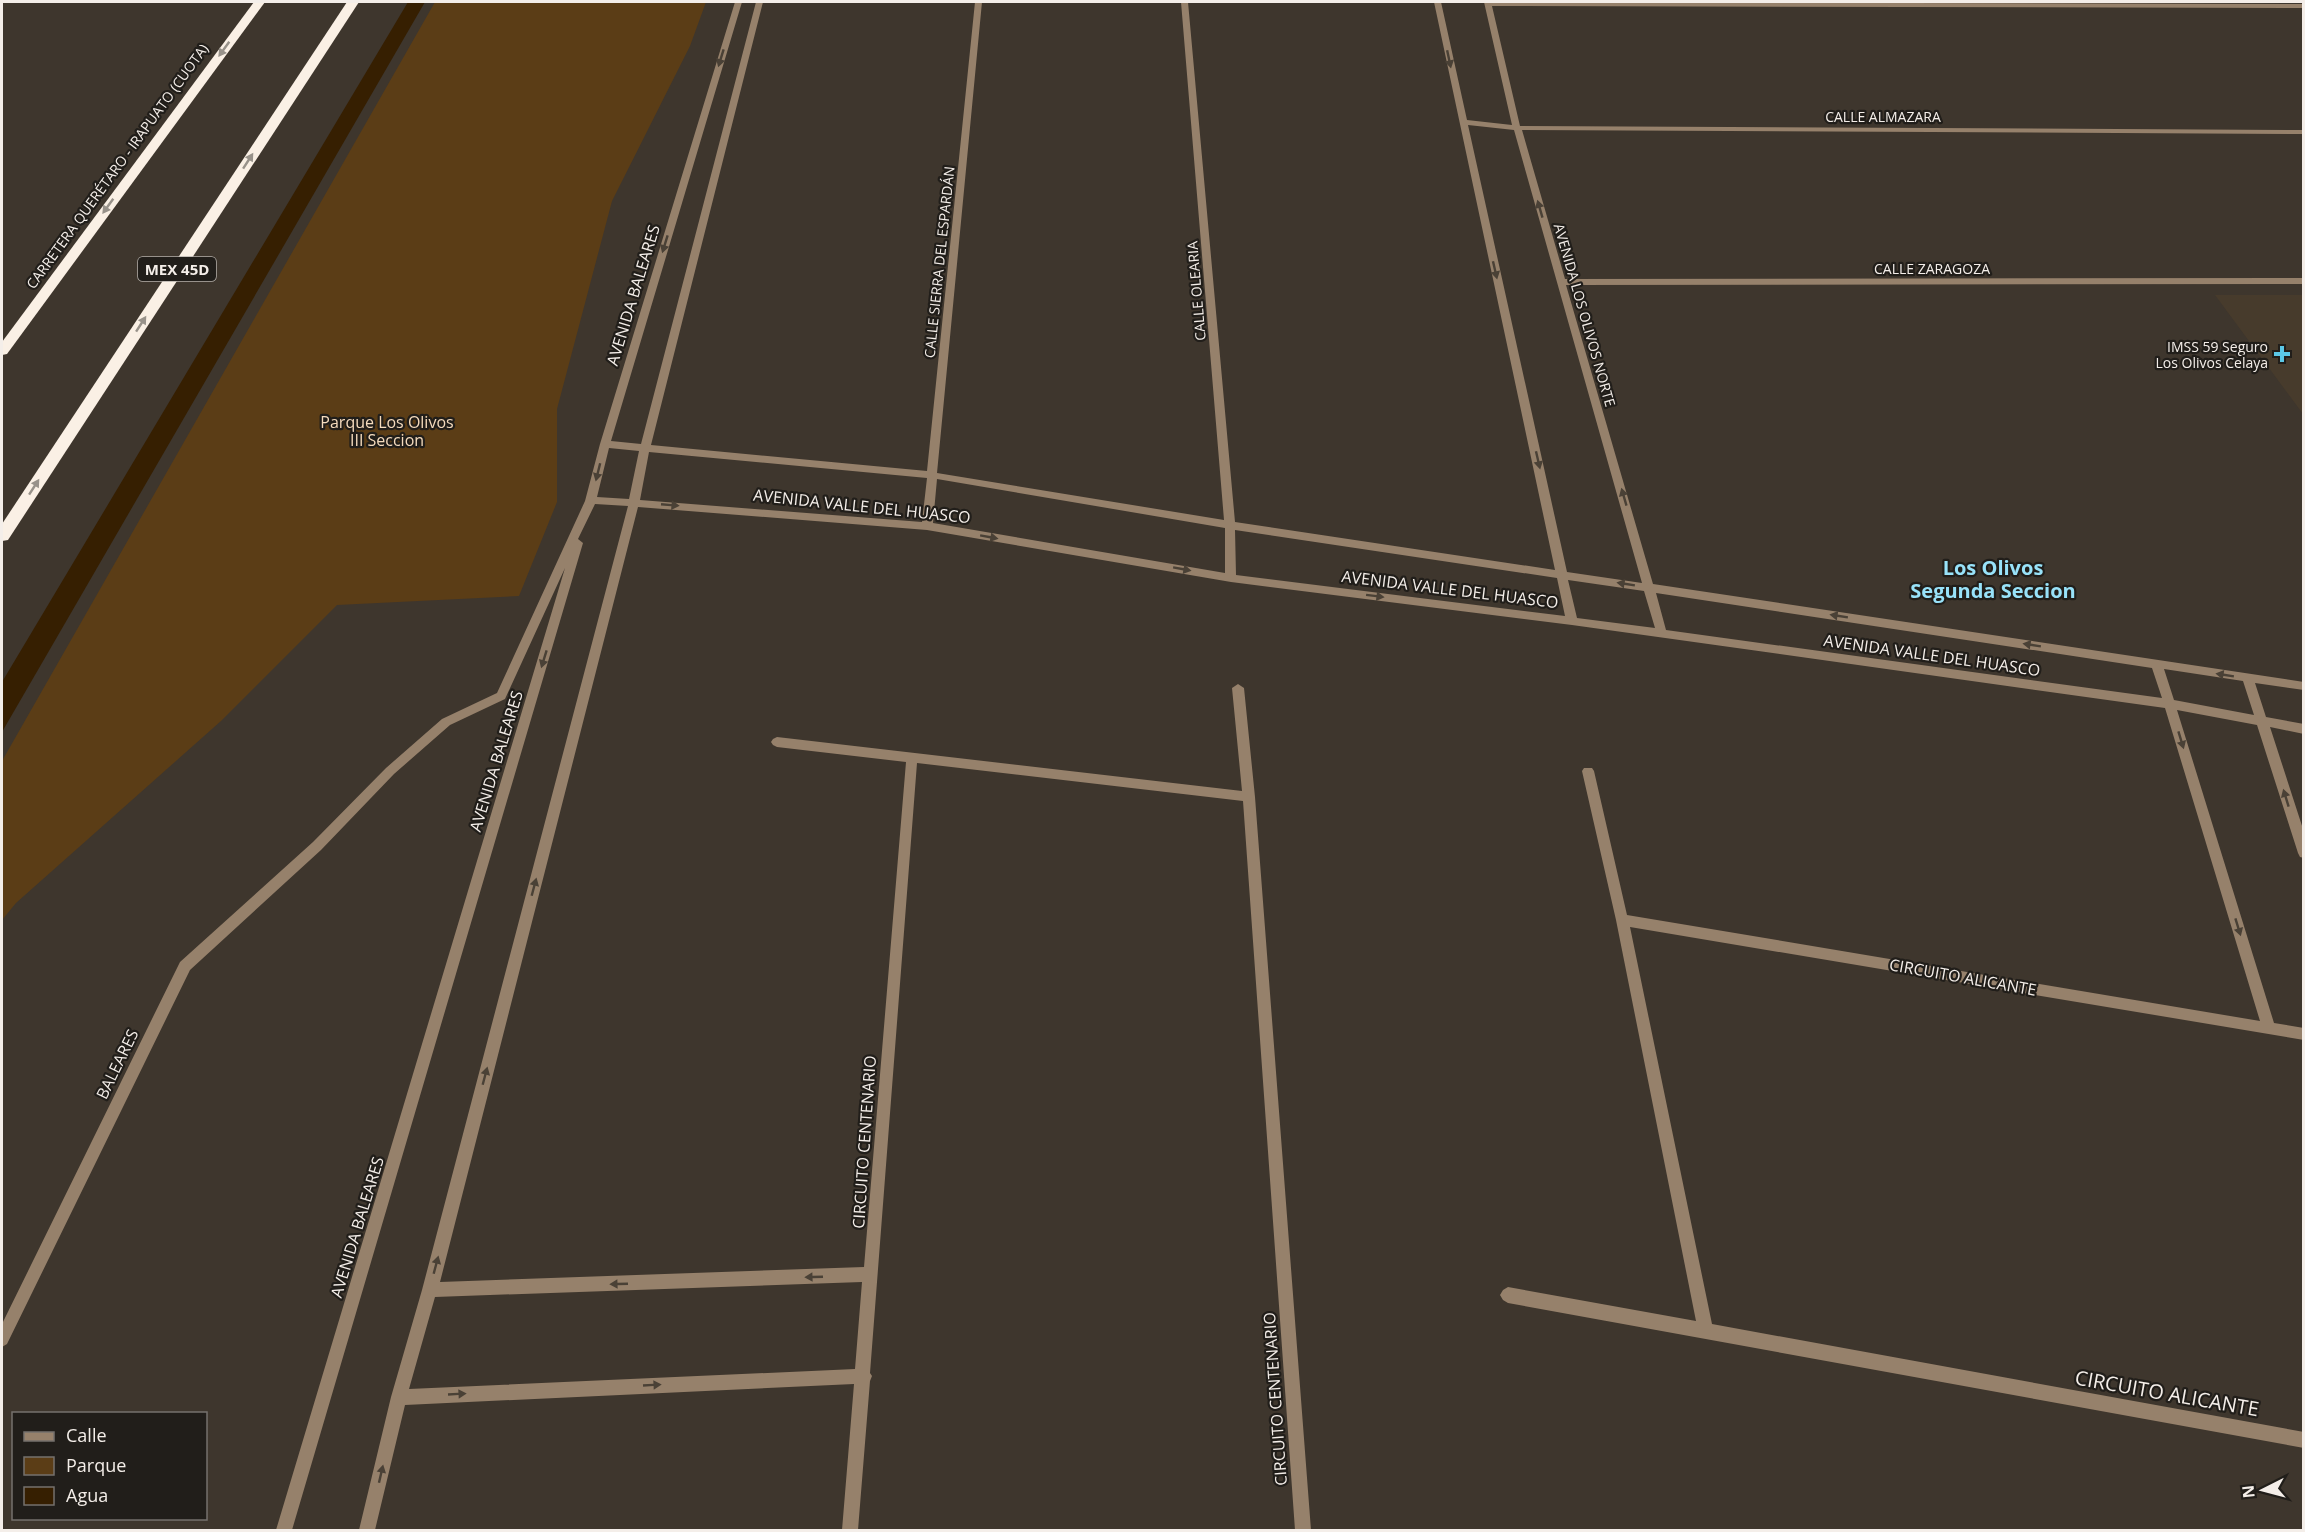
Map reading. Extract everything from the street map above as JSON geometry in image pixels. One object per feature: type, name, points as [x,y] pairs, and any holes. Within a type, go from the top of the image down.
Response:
[{"type":"highway","name":"CARRETERA QUERÉTARO - IRAPUATO (CUOTA)","points":[[2,351],[259,2]]},
{"type":"highway","name":"MEX 45D","points":[[2,536],[353,2]]},
{"type":"street","name":"AVENIDA BALEARES","points":[[284,1530],[738,2]]},
{"type":"street","points":[[367,1530],[399,1397],[430,1290],[634,502],[645,447],[760,2]]},
{"type":"street","name":"CALLE SIERRA DEL ESPARDÁN","points":[[927,526],[979,2]]},
{"type":"street","name":"CALLE OLEARIA","points":[[1185,2],[1230,525],[1231,578]]},
{"type":"street","points":[[1437,2],[1564,574],[1572,621]]},
{"type":"street","points":[[1487,3],[2304,6]]},
{"type":"street","name":"AVENIDA LOS OLIVOS NORTE","points":[[1487,3],[1517,128],[1662,634]]},
{"type":"street","name":"CALLE ALMAZARA","points":[[1462,122],[1517,128],[2304,132]]},
{"type":"street","name":"CALLE ZARAGOZA","points":[[1561,282],[2304,280]]},
{"type":"street","name":"AVENIDA VALLE DEL HUASCO","points":[[605,444],[931,475],[1230,525],[2304,686]]},
{"type":"street","name":"AVENIDA VALLE DEL HUASCO","points":[[591,500],[927,526],[1231,578],[1572,621],[2170,704],[2262,723],[2304,729]]},
{"type":"street","name":"BALEARES","points":[[2,1339],[185,966],[317,846],[390,771],[446,722],[501,696],[591,500]]},
{"type":"street","points":[[2157,664],[2269,1028]]},
{"type":"street","points":[[2248,678],[2304,853]]},
{"type":"street","name":"CIRCUITO CENTENARIO","points":[[1238,687],[1249,798],[1303,1530]]},
{"type":"street","points":[[777,742],[1249,798]]},
{"type":"street","name":"CIRCUITO CENTENARIO","points":[[850,1530],[912,757]]},
{"type":"street","points":[[1588,771],[1622,920],[1705,1330]]},
{"type":"street","name":"CIRCUITO ALICANTE","points":[[1622,920],[2304,1034]]},
{"type":"street","points":[[430,1290],[872,1274]]},
{"type":"street","name":"CIRCUITO ALICANTE","points":[[1508,1295],[2304,1440]]},
{"type":"street","points":[[399,1397],[864,1376]]},
{"type":"shaded area","name":"IMSS 59 Seguro Los Olivos Celaya","points":[[2215,295],[2303,295],[2303,414]]},
{"type":"green space","name":"Parque Los Olivos III Seccion","points":[[435,2],[706,2],[690,46],[612,201],[557,409],[557,502],[519,596],[337,605],[221,721],[16,903],[2,920],[2,761]]},
{"type":"water","points":[[408,2],[425,2],[2,732],[2,682]]},
{"type":"place","name":"IMSS 59 Seguro Los Olivos Celaya","points":[[2282,354]]},
{"type":"district","name":"Los Olivos Segunda Seccion","points":[[1993,578]]}]
